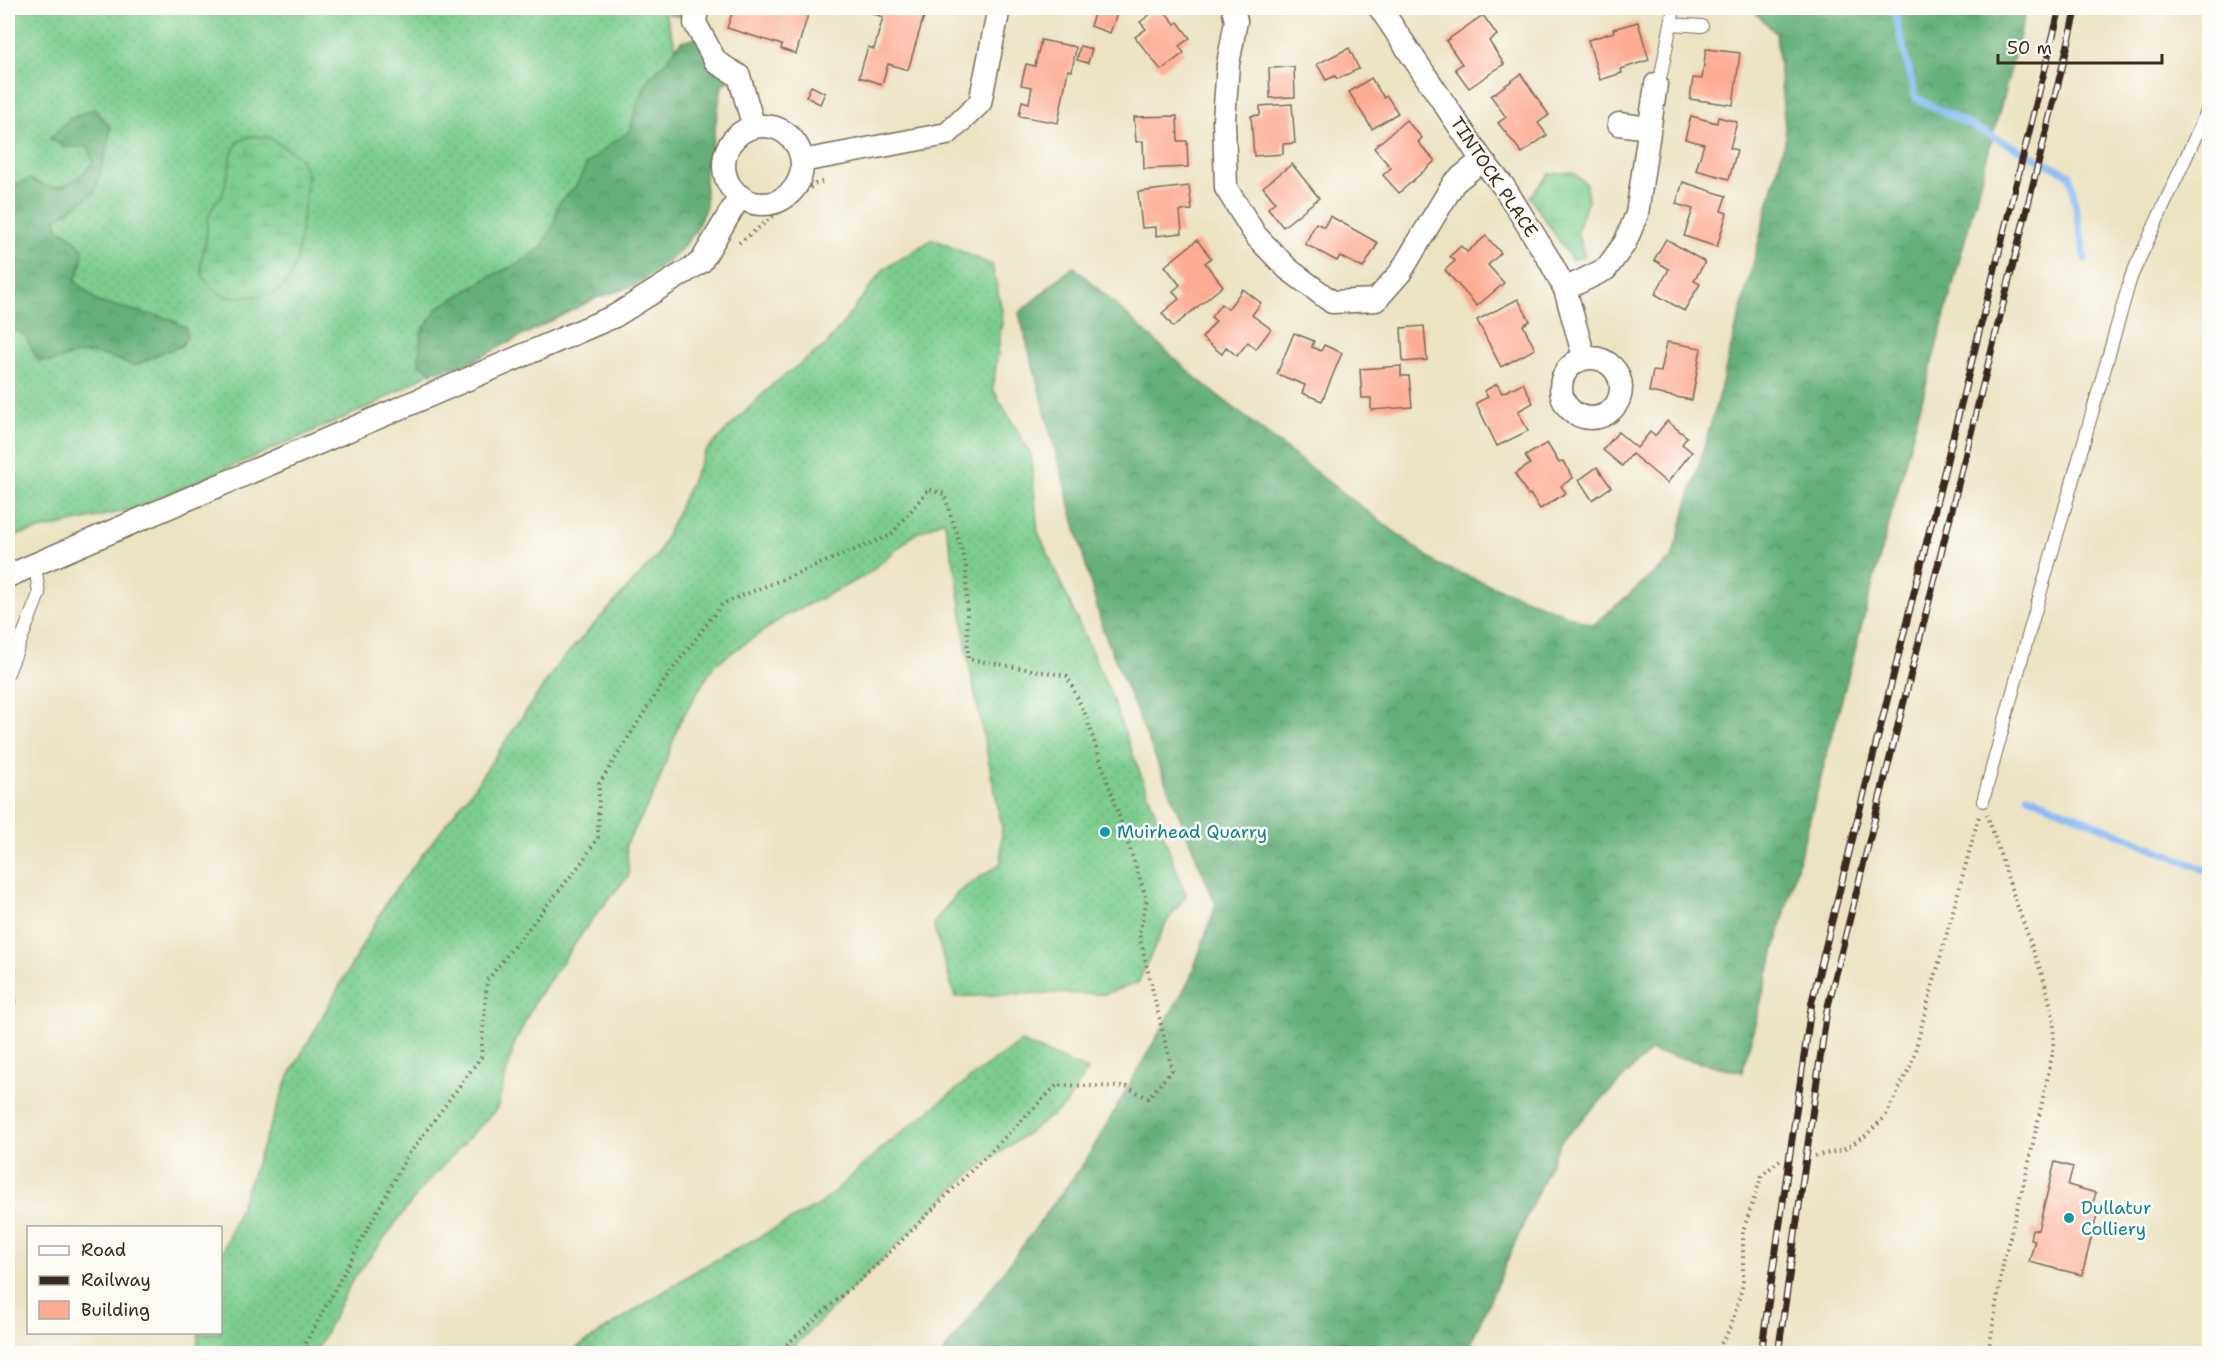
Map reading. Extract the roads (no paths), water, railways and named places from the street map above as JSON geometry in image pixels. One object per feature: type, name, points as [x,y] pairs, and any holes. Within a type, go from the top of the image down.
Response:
[{"type":"street","points":[[697,8],[695,23],[716,62],[739,76],[754,127]]},
{"type":"street","points":[[802,161],[948,134],[980,103],[999,8]]},
{"type":"street","points":[[1233,8],[1236,21],[1228,64],[1224,120],[1226,188],[1256,236],[1288,269],[1332,302],[1376,300],[1400,273],[1454,183],[1482,160]]},
{"type":"street","name":"TINTOCK PLACE","points":[[1380,8],[1482,160],[1509,196],[1565,289],[1584,357]]},
{"type":"street","points":[[1565,289],[1606,269],[1625,243],[1637,214],[1656,84]]},
{"type":"street","points":[[1619,124],[1649,128]]},
{"type":"street","points":[[754,127],[773,127],[787,134],[797,146],[802,161],[802,168],[795,186],[788,194],[768,203],[759,204],[740,196],[732,189],[724,173],[724,160],[731,142],[737,135],[754,127]]},
{"type":"street","points":[[8,576],[615,316],[701,262],[740,196]]},
{"type":"lane","points":[[1656,84],[1661,75],[1674,8]]},
{"type":"lane","points":[[1671,24],[1702,26]]},
{"type":"lane","points":[[1983,801],[2131,278],[2210,105]]},
{"type":"lane","points":[[8,673],[39,594],[35,564]]},
{"type":"waterway","points":[[1889,8],[1895,14],[1916,98],[2070,175],[2085,259]]},
{"type":"waterway","points":[[2028,796],[2210,872]]},
{"type":"railway","points":[[1761,1354],[1812,1001],[2060,8]]},
{"type":"railway","points":[[1778,1354],[1827,1010],[2077,8]]},
{"type":"place","name":"Muirhead Quarry","points":[[1105,832]]},
{"type":"place","name":"Dullatur Colliery","points":[[2069,1218]]}]
